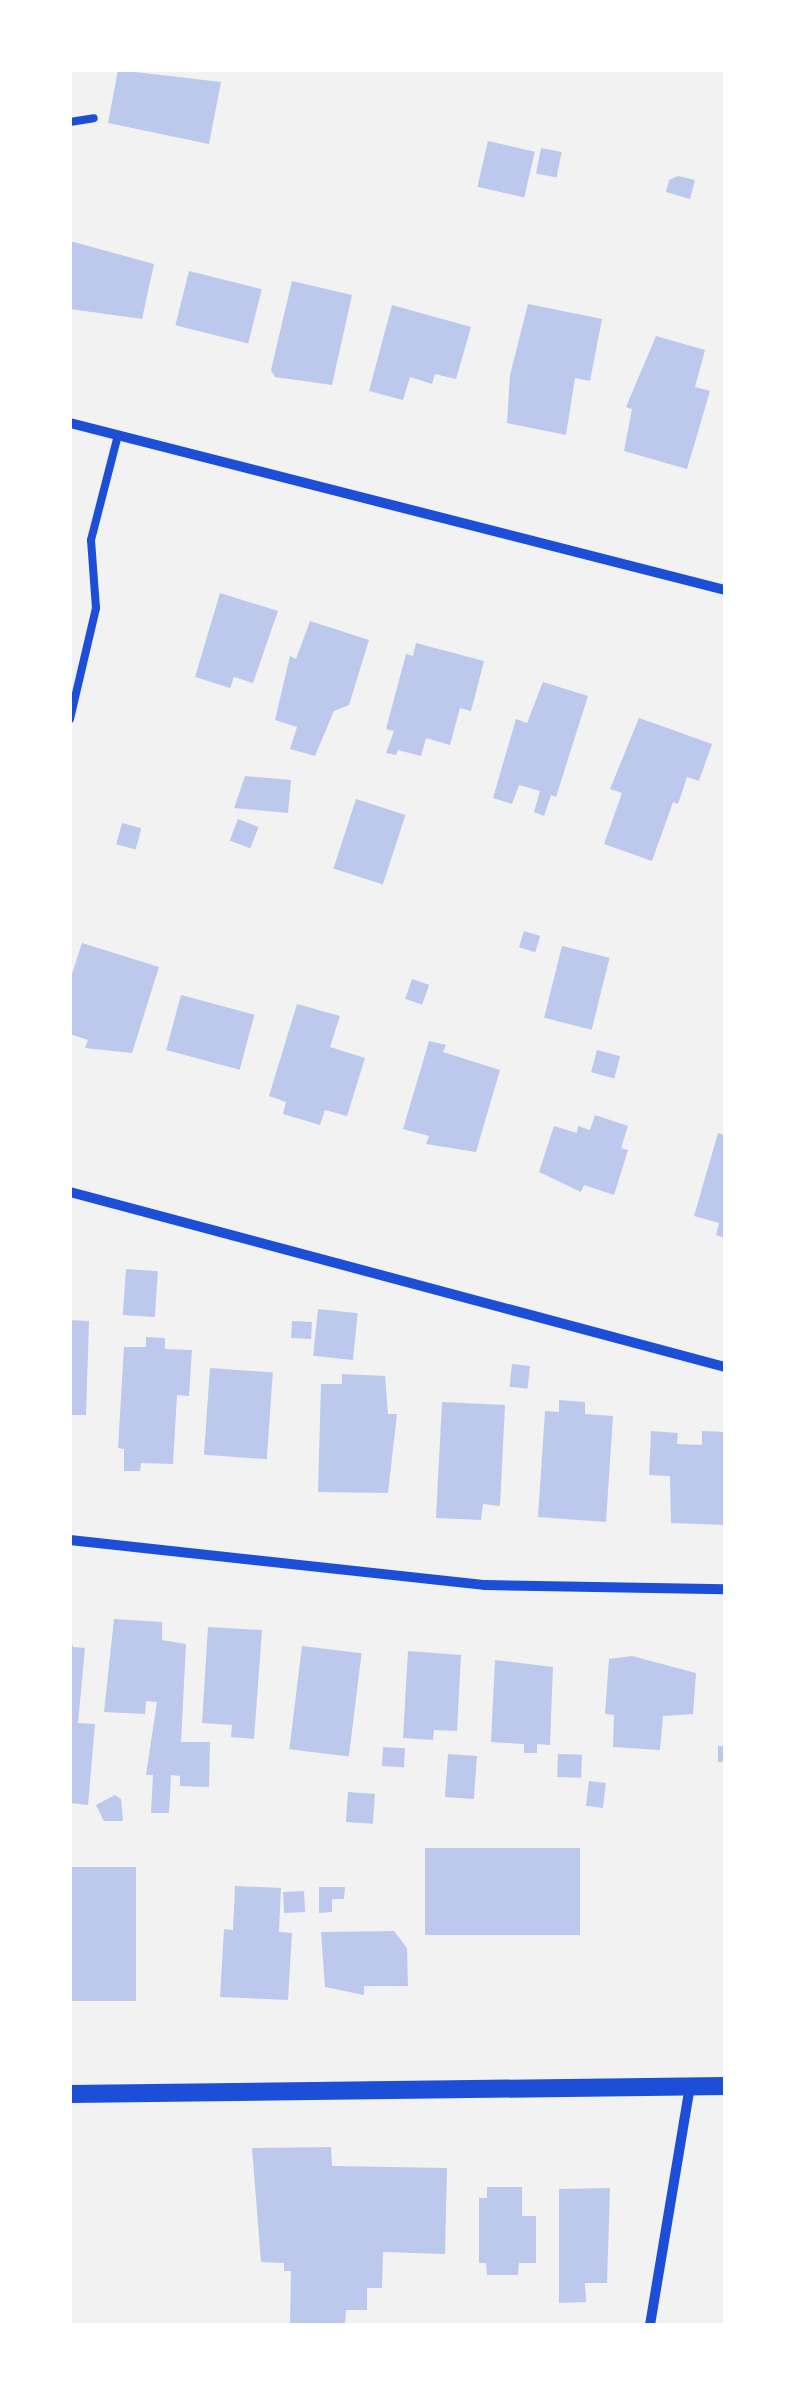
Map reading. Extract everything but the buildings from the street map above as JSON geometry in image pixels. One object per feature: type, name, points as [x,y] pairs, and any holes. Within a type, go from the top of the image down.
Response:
[{"type":"street","points":[[70,424],[725,590]]},
{"type":"street","points":[[70,1192],[725,1367]]},
{"type":"street","points":[[70,1540],[486,1584],[725,1589]]},
{"type":"street","points":[[650,2325],[690,2086]]},
{"type":"street","points":[[70,2094],[725,2086]]},
{"type":"lane","points":[[70,122],[94,118]]},
{"type":"lane","points":[[70,719],[96,608],[90,540],[118,436]]}]
